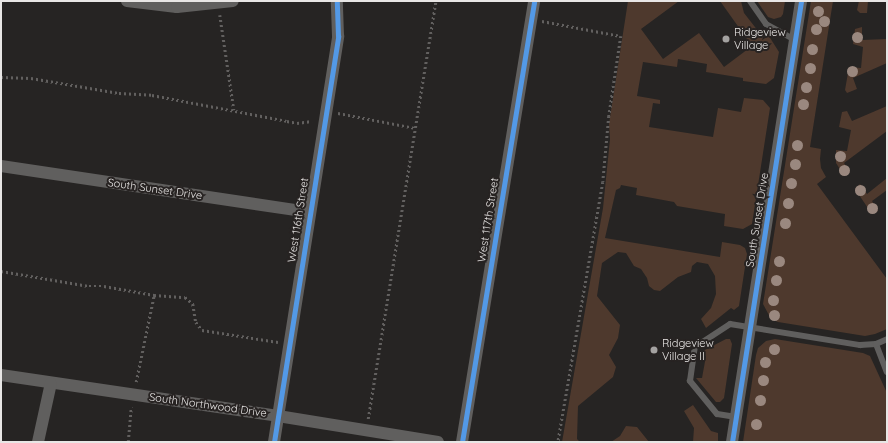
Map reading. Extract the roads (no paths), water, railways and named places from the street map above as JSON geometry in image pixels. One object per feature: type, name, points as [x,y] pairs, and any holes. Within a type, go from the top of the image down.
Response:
[{"type":"street","points":[[127,1],[177,7],[229,2]]},
{"type":"street","name":"West 116th Street","points":[[274,442],[338,36],[338,1]]},
{"type":"street","name":"West 117th Street","points":[[462,442],[534,1]]},
{"type":"street","name":"South Sunset Drive","points":[[732,442],[801,1]]},
{"type":"street","name":"South Sunset Drive","points":[[1,166],[310,212]]},
{"type":"street","name":"South Northwood Drive","points":[[1,375],[278,416],[438,442]]},
{"type":"street","points":[[38,442],[51,383]]},
{"type":"lane","points":[[750,1],[766,24],[795,40]]},
{"type":"lane","points":[[736,417],[717,414],[690,381],[696,347],[730,324],[860,344],[876,344],[887,339]]},
{"type":"lane","points":[[876,344],[887,372]]},
{"type":"place","name":"Ridgeview Village","points":[[726,39]]},
{"type":"place","name":"Ridgeview Village II","points":[[654,350]]}]
